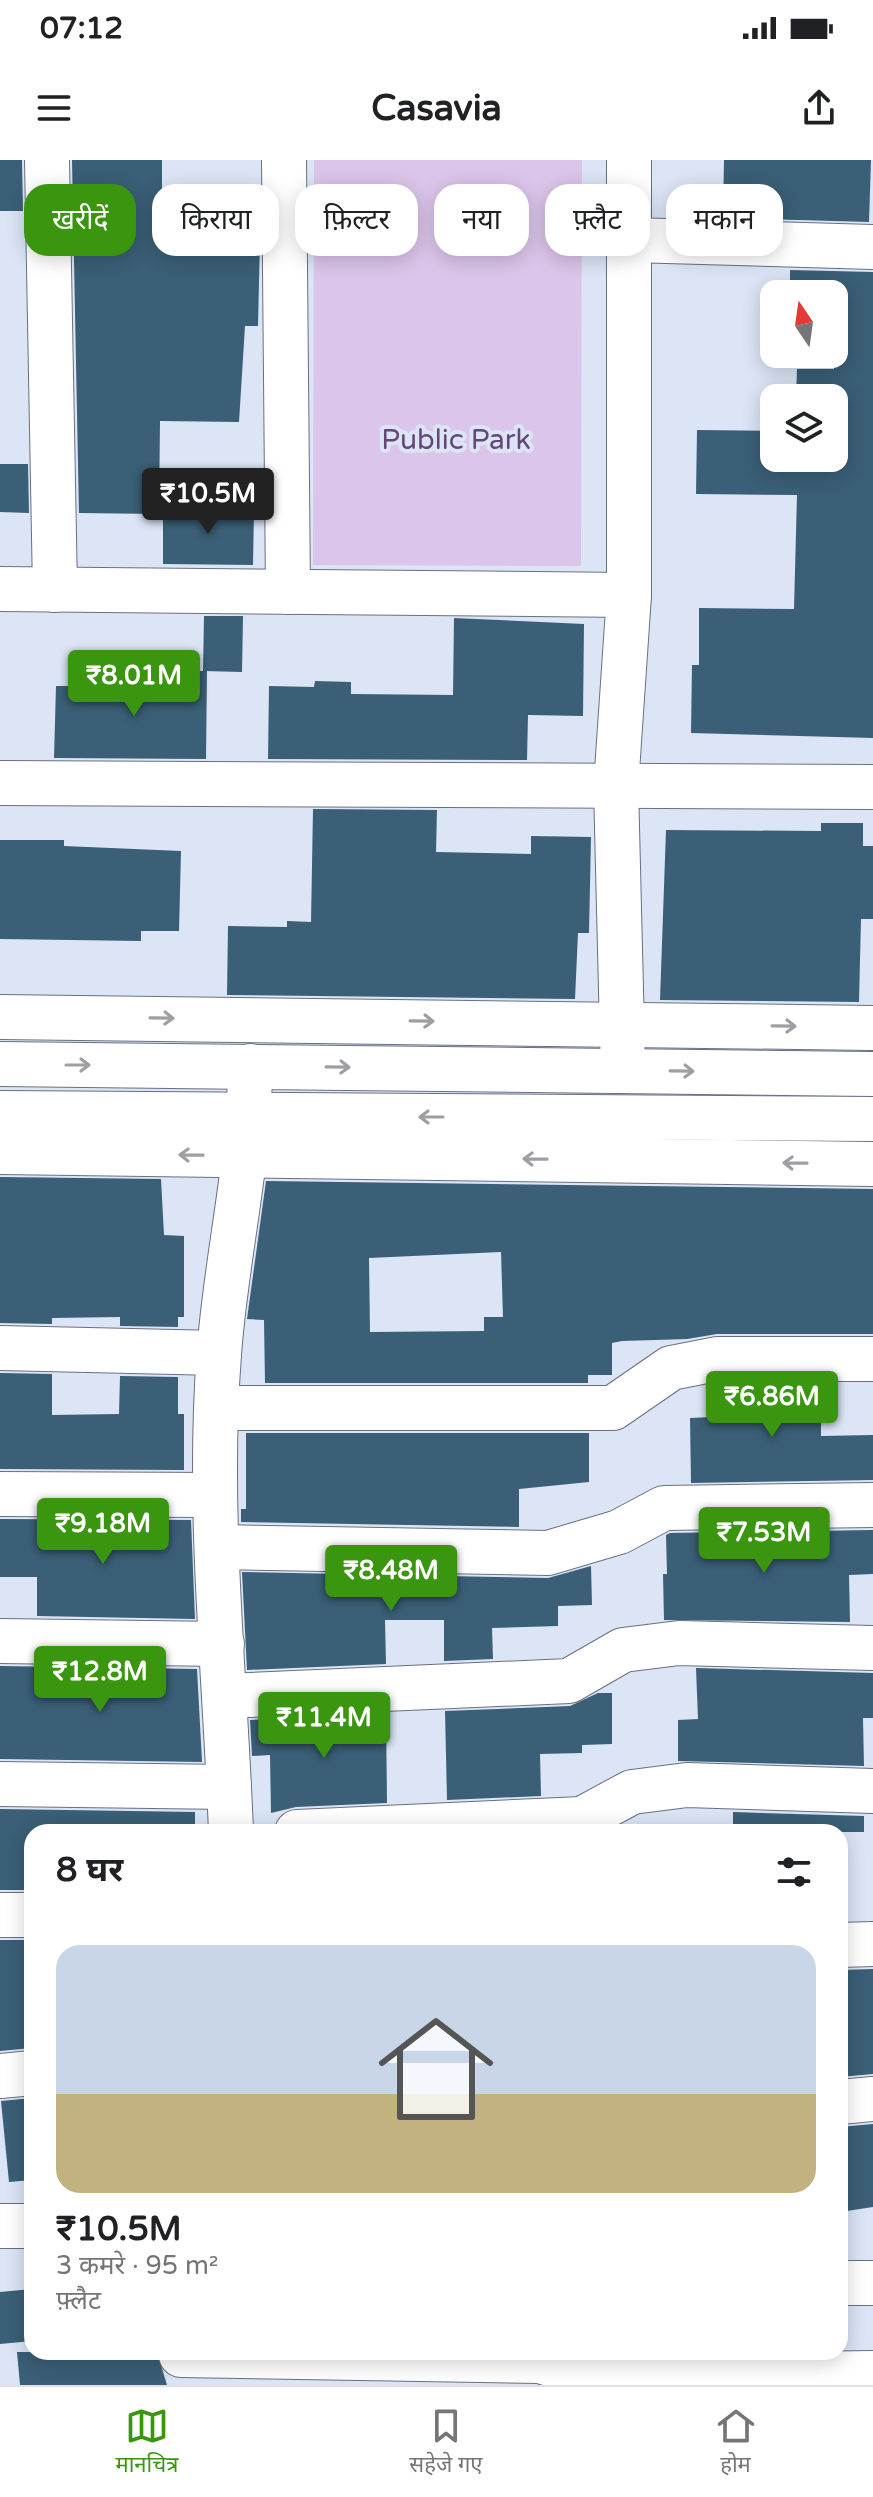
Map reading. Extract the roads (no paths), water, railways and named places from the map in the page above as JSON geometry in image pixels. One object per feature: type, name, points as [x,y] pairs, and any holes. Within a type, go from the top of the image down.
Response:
[{"type":"street","points":[[47,160],[55,590]]},
{"type":"street","points":[[284,160],[288,592]]},
{"type":"street","points":[[629,160],[630,184]]},
{"type":"street","points":[[650,241],[873,247]]},
{"type":"street","points":[[623,1071],[616,786],[629,595],[631,256]]},
{"type":"street","points":[[0,589],[629,595]]},
{"type":"street","points":[[0,783],[873,787]]},
{"type":"street","points":[[0,1017],[873,1028]]},
{"type":"street","points":[[0,1064],[873,1074]]},
{"type":"street","points":[[231,1824],[214,1495],[219,1353],[249,1135],[250,1066]]},
{"type":"street","points":[[0,1113],[249,1135],[873,1164]]},
{"type":"street","points":[[0,1152],[249,1135],[873,1119]]},
{"type":"street","points":[[0,1348],[219,1353]]},
{"type":"street","points":[[217,1408],[613,1408],[671,1368],[717,1359],[873,1359]]},
{"type":"street","points":[[0,1494],[214,1495]]},
{"type":"street","points":[[218,1547],[548,1553],[619,1532],[664,1508],[873,1505]]},
{"type":"street","points":[[0,1641],[222,1644]]},
{"type":"street","points":[[225,1696],[569,1681],[623,1650],[679,1643],[873,1648]]},
{"type":"street","points":[[0,1784],[229,1787]]},
{"type":"street","points":[[472,1824],[582,1819],[632,1792],[687,1785],[873,1791]]},
{"type":"street","points":[[0,1915],[24,1915]]},
{"type":"street","points":[[848,1945],[873,1944]]},
{"type":"street","points":[[0,2076],[24,2074]]},
{"type":"street","points":[[848,2101],[873,2099]]},
{"type":"street","points":[[0,2226],[24,2226]]},
{"type":"street","points":[[848,2283],[873,2283]]},
{"type":"street","points":[[181,2364],[540,2361],[591,2377],[873,2373]]},
{"type":"park label","name":"Public Park","points":[[456,439]]}]
